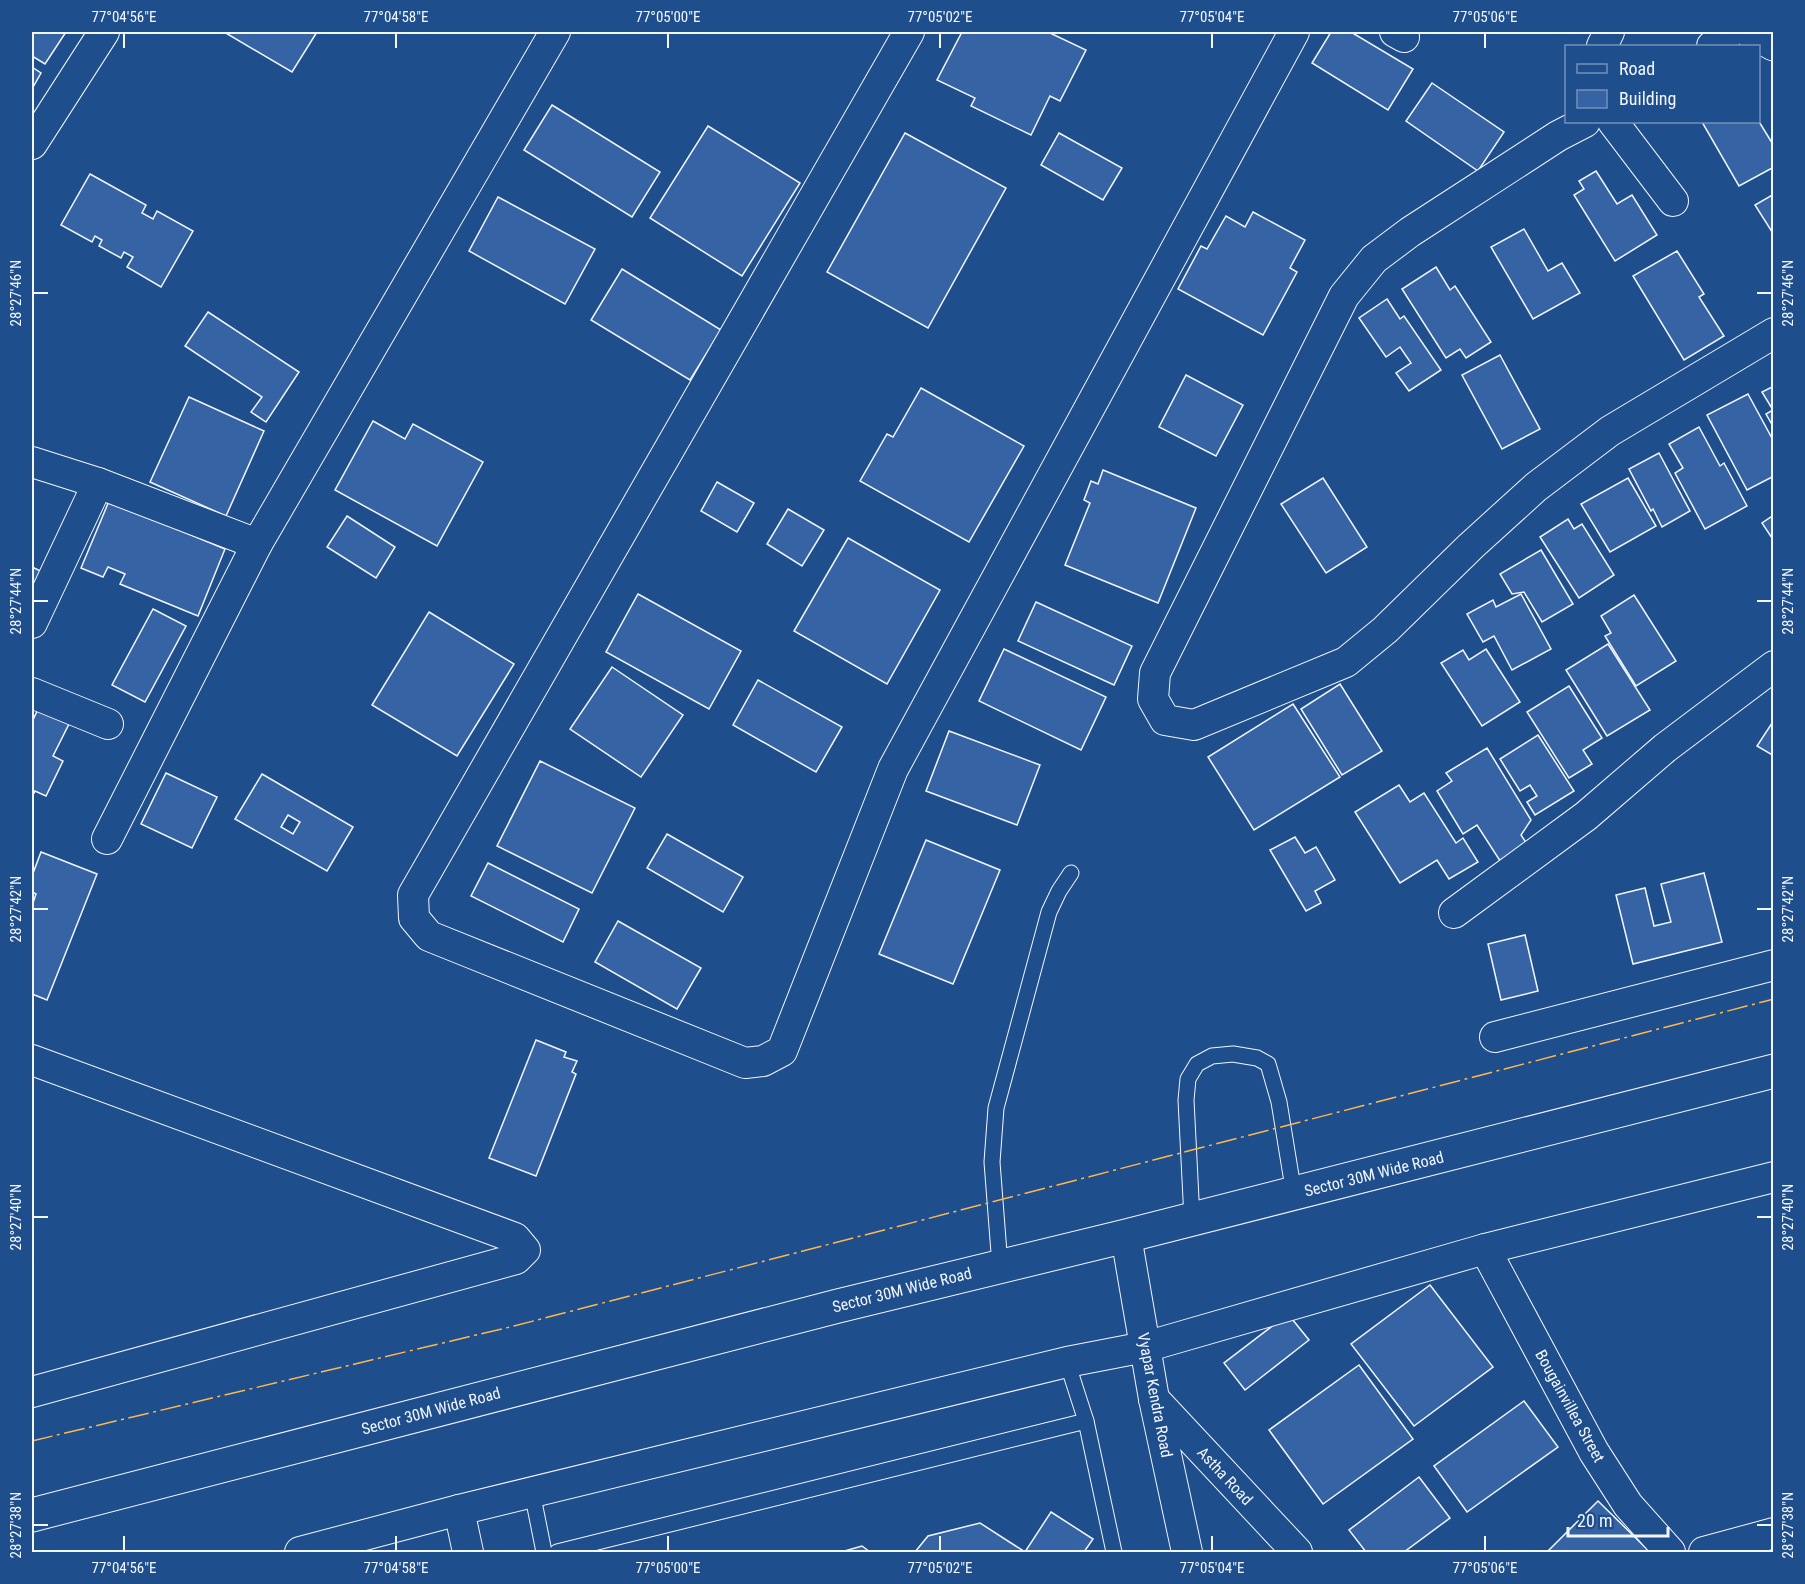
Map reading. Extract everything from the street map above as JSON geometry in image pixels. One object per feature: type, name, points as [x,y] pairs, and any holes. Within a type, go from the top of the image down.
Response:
[{"type":"main road","points":[[1751,32],[1773,44]]},
{"type":"main road","name":"Sector 30M Wide Road","points":[[32,1515],[838,1306],[1294,1194],[1773,1071]]},
{"type":"street","points":[[32,144],[104,32]]},
{"type":"street","points":[[107,839],[257,544],[555,32]]},
{"type":"street","points":[[909,32],[413,895],[414,918],[429,936],[745,1063],[763,1060],[782,1051],[893,769],[1294,32]]},
{"type":"street","points":[[1713,45],[1730,32]]},
{"type":"street","points":[[1614,123],[1673,201]]},
{"type":"street","points":[[1574,125],[1410,232],[1374,259],[1344,296],[1155,673],[1153,699],[1165,720],[1194,725],[1346,662],[1385,630],[1471,546],[1536,487],[1610,431],[1773,333]]},
{"type":"street","points":[[32,462],[98,483],[257,544]]},
{"type":"street","points":[[32,623],[98,483]]},
{"type":"street","points":[[1454,913],[1586,816],[1665,748],[1773,666]]},
{"type":"street","points":[[32,693],[108,724]]},
{"type":"street","points":[[1495,1037],[1773,964]]},
{"type":"street","points":[[32,1060],[515,1238],[525,1250],[516,1259],[32,1383]]},
{"type":"street","points":[[300,1552],[459,1510],[1067,1362],[1145,1347],[1485,1249],[1773,1177]]},
{"type":"street","name":"Vyapar Kendra Road","points":[[1126,1236],[1154,1399],[1187,1552]]},
{"type":"street","name":"Bougainvillea Street","points":[[1485,1249],[1594,1452],[1628,1505],[1670,1552]]},
{"type":"street","name":"Astha Road","points":[[1154,1399],[1297,1552]]},
{"type":"street","points":[[459,1510],[468,1552]]},
{"type":"street","points":[[1704,1552],[1773,1533]]},
{"type":"lane","points":[[1000,1266],[992,1162],[996,1108],[1049,912],[1071,873]]},
{"type":"lane","points":[[1192,1219],[1186,1100],[1188,1079],[1197,1064],[1212,1056],[1233,1054],[1257,1058],[1268,1064],[1279,1102],[1294,1194]]},
{"type":"lane","points":[[1067,1362],[1086,1421],[1114,1552]]},
{"type":"lane","points":[[557,1552],[1086,1421]]},
{"type":"lane","points":[[532,1492],[544,1552]]},
{"type":"building","points":[[32,32],[66,32],[45,64],[32,56]]},
{"type":"building","points":[[224,32],[317,32],[292,72]]},
{"type":"building","points":[[962,32],[1048,32],[1086,50],[1060,101],[1050,96],[1031,135],[971,106],[975,98],[937,80]]},
{"type":"building","points":[[1331,32],[1351,32],[1413,69],[1388,110],[1312,63]]},
{"type":"building","points":[[32,67],[41,73],[32,89]]},
{"type":"building","points":[[1432,83],[1504,132],[1478,171],[1406,121]]},
{"type":"building","points":[[552,105],[660,172],[632,217],[524,150]]},
{"type":"building","points":[[1703,123],[1760,123],[1774,146],[1774,167],[1739,186]]},
{"type":"building","points":[[708,126],[800,183],[742,276],[650,218]]},
{"type":"building","points":[[905,133],[1006,188],[928,328],[827,272]]},
{"type":"building","points":[[1059,133],[1122,168],[1103,200],[1041,165]]},
{"type":"building","points":[[1596,171],[1617,204],[1632,195],[1657,235],[1615,261],[1574,195],[1584,189],[1579,181]]},
{"type":"building","points":[[90,174],[146,205],[142,213],[153,219],[157,211],[193,231],[161,287],[127,267],[133,257],[124,252],[121,258],[99,246],[102,240],[95,236],[92,242],[61,225]]},
{"type":"building","points":[[1774,194],[1774,235],[1755,205]]},
{"type":"building","points":[[498,197],[595,249],[565,304],[469,251]]},
{"type":"building","points":[[1253,212],[1305,240],[1290,268],[1297,272],[1263,335],[1178,289],[1201,246],[1207,249],[1226,216],[1245,227]]},
{"type":"building","points":[[1524,229],[1548,271],[1562,263],[1580,293],[1533,319],[1491,247]]},
{"type":"building","points":[[1677,251],[1704,294],[1699,297],[1724,336],[1684,360],[1633,276]]},
{"type":"building","points":[[1436,267],[1450,290],[1455,286],[1491,342],[1466,358],[1460,349],[1446,358],[1402,289]]},
{"type":"building","points":[[622,269],[721,330],[690,380],[591,320]]},
{"type":"building","points":[[1387,299],[1400,319],[1404,316],[1441,370],[1409,391],[1396,373],[1411,363],[1400,347],[1386,357],[1359,318]]},
{"type":"building","points":[[208,312],[299,372],[266,422],[251,412],[262,397],[185,346]]},
{"type":"building","points":[[1500,355],[1540,429],[1502,449],[1462,375]]},
{"type":"building","points":[[1186,375],[1243,405],[1216,456],[1159,427]]},
{"type":"building","points":[[1774,386],[1774,428],[1766,414],[1773,410],[1762,392]]},
{"type":"building","points":[[921,388],[1024,446],[969,542],[860,481],[887,434],[893,437]]},
{"type":"building","points":[[1748,394],[1774,442],[1774,476],[1747,490],[1707,415]]},
{"type":"building","points":[[189,397],[264,431],[226,516],[150,482]]},
{"type":"building","points":[[373,421],[405,439],[413,424],[483,462],[437,546],[335,490]]},
{"type":"building","points":[[1699,427],[1720,466],[1724,463],[1747,506],[1705,529],[1675,473],[1683,468],[1669,444]]},
{"type":"building","points":[[1659,453],[1690,511],[1662,527],[1629,469]]},
{"type":"building","points":[[1103,470],[1196,508],[1158,603],[1065,565],[1090,503],[1084,500],[1091,481],[1098,484]]},
{"type":"building","points":[[1323,478],[1367,547],[1326,573],[1281,504]]},
{"type":"building","points":[[1628,478],[1656,526],[1610,552],[1581,504]]},
{"type":"building","points":[[717,482],[754,503],[737,532],[701,511]]},
{"type":"building","points":[[109,501],[225,549],[198,616],[120,584],[125,574],[108,567],[103,577],[81,568]]},
{"type":"building","points":[[788,509],[824,530],[802,566],[767,544]]},
{"type":"building","points":[[1774,515],[1774,541],[1762,523]]},
{"type":"building","points":[[347,516],[395,547],[376,578],[327,547]]},
{"type":"building","points":[[1568,519],[1574,529],[1582,524],[1614,575],[1579,598],[1540,537]]},
{"type":"building","points":[[848,538],[940,590],[887,684],[794,631]]},
{"type":"building","points":[[1541,550],[1573,604],[1542,622],[1524,592],[1512,594],[1500,574]]},
{"type":"building","points":[[32,567],[47,574],[32,604]]},
{"type":"building","points":[[638,594],[741,651],[709,709],[606,652]]},
{"type":"building","points":[[1521,594],[1551,649],[1512,670],[1494,636],[1483,642],[1467,614],[1493,600],[1496,607]]},
{"type":"building","points":[[1634,595],[1676,661],[1636,686],[1605,636],[1611,633],[1601,616]]},
{"type":"building","points":[[1036,602],[1132,646],[1114,685],[1018,641]]},
{"type":"building","points":[[153,609],[186,626],[145,702],[112,685]]},
{"type":"building","points":[[429,612],[514,664],[457,756],[372,705]]},
{"type":"building","points":[[1608,644],[1650,710],[1607,736],[1566,670]]},
{"type":"building","points":[[1004,649],[1106,697],[1081,750],[979,701]]},
{"type":"building","points":[[1486,649],[1520,702],[1482,726],[1441,663],[1463,650],[1469,660]]},
{"type":"building","points":[[612,667],[683,715],[641,777],[570,729]]},
{"type":"building","points":[[758,680],[842,727],[816,772],[733,725]]},
{"type":"building","points":[[1340,684],[1382,751],[1342,775],[1301,709]]},
{"type":"building","points":[[1569,686],[1602,738],[1583,750],[1592,764],[1569,778],[1527,712]]},
{"type":"building","points":[[41,703],[72,718],[53,756],[63,761],[46,796],[35,791],[32,797],[32,722]]},
{"type":"building","points":[[1293,704],[1340,777],[1254,830],[1208,757]]},
{"type":"building","points":[[1774,720],[1774,756],[1757,746]]},
{"type":"building","points":[[949,731],[1040,765],[1017,825],[926,791]]},
{"type":"building","points":[[1538,735],[1574,791],[1535,815],[1527,802],[1537,796],[1530,785],[1520,791],[1500,759]]},
{"type":"building","points":[[1487,748],[1531,820],[1521,835],[1531,850],[1504,867],[1477,825],[1463,834],[1437,791],[1452,781],[1446,773]]},
{"type":"building","points":[[540,761],[635,808],[592,893],[497,846]]},
{"type":"building","points":[[166,773],[217,797],[192,848],[141,824]]},
{"type":"building","points":[[262,774],[353,827],[327,871],[235,819]],"holes":[[[288,815],[300,822],[293,834],[281,827]]]},
{"type":"building","points":[[1399,785],[1410,802],[1424,793],[1456,843],[1463,838],[1478,862],[1449,879],[1437,860],[1400,883],[1355,812]]},
{"type":"building","points":[[667,834],[743,877],[723,912],[647,868]]},
{"type":"building","points":[[1295,837],[1305,853],[1316,847],[1335,880],[1315,891],[1321,903],[1306,911],[1270,850]]},
{"type":"building","points":[[926,840],[1000,870],[953,984],[879,954]]},
{"type":"building","points":[[41,852],[97,874],[47,1000],[32,994],[32,906],[36,894],[32,892],[32,876]]},
{"type":"building","points":[[488,863],[579,909],[563,942],[471,896]]},
{"type":"building","points":[[1704,873],[1722,942],[1633,964],[1616,895],[1645,888],[1654,926],[1671,922],[1661,884]]},
{"type":"building","points":[[618,921],[701,968],[677,1009],[595,962]]},
{"type":"building","points":[[1525,935],[1538,991],[1501,1000],[1488,944]]},
{"type":"building","points":[[536,1040],[566,1052],[564,1057],[577,1061],[572,1072],[576,1074],[536,1176],[489,1158]]},
{"type":"building","points":[[1430,1285],[1493,1367],[1414,1426],[1351,1344]]},
{"type":"building","points":[[1288,1314],[1309,1340],[1245,1390],[1224,1363]]},
{"type":"building","points":[[1359,1365],[1413,1439],[1323,1504],[1269,1430]]},
{"type":"building","points":[[1524,1401],[1558,1447],[1467,1512],[1434,1466]]},
{"type":"building","points":[[1419,1477],[1450,1518],[1404,1552],[1366,1552],[1349,1530]]},
{"type":"building","points":[[1598,1501],[1650,1552],[1547,1552]]},
{"type":"building","points":[[1051,1512],[1093,1539],[1084,1552],[1025,1552]]},
{"type":"building","points":[[980,1523],[1025,1552],[915,1552],[928,1536]]},
{"type":"building","points":[[862,1546],[870,1552],[841,1552]]},
{"type":"power","points":[[32,1441],[514,1326],[1774,999]]}]
